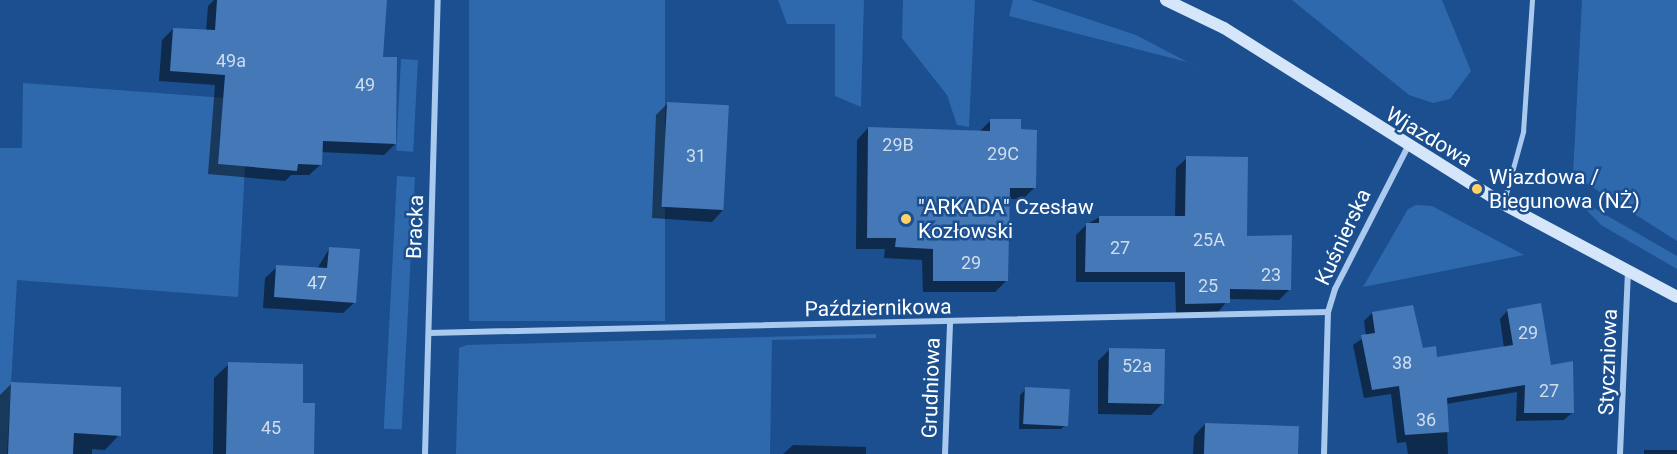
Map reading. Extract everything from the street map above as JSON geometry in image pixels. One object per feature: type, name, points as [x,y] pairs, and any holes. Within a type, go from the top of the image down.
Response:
[{"type":"street","name":"Bracka","points":[[425,454],[438,0]]},
{"type":"street","name":"Wjazdowa","points":[[1166,0],[1224,28],[1407,148],[1503,204],[1677,297]]},
{"type":"street","name":"Kuśnierska","points":[[1323,454],[1328,312],[1343,267],[1407,148]]},
{"type":"street","name":"Styczniowa","points":[[1620,454],[1628,272]]},
{"type":"street","name":"Październikowa","points":[[429,333],[950,323],[1328,312]]},
{"type":"street","name":"Grudniowa","points":[[945,454],[950,323]]},
{"type":"lane","points":[[1503,204],[1523,132],[1532,0]]},
{"type":"shaded area","points":[[469,0],[665,0],[665,321],[469,321]]},
{"type":"shaded area","points":[[778,0],[864,0],[861,107],[835,96],[835,24],[787,24]]},
{"type":"shaded area","points":[[903,0],[975,0],[969,127],[957,125],[947,95],[902,38]]},
{"type":"shaded area","points":[[1013,0],[1031,0],[1136,35],[1233,86],[1187,62],[1009,16]]},
{"type":"shaded area","points":[[1292,0],[1442,0],[1471,71],[1450,99],[1433,103],[1409,95]]},
{"type":"shaded area","points":[[1582,0],[1677,0],[1677,241],[1573,175]]},
{"type":"shaded area","points":[[401,59],[418,60],[413,152],[396,151]]},
{"type":"shaded area","points":[[23,83],[265,101],[220,131],[218,164],[245,166],[238,297],[17,280],[7,454],[0,454],[0,148],[22,148]]},
{"type":"shaded area","points":[[397,176],[415,177],[402,430],[384,429]]},
{"type":"shaded area","points":[[1573,196],[1677,256],[1677,269],[1601,225]]},
{"type":"shaded area","points":[[1416,205],[1432,206],[1524,255],[1363,287],[1408,209]]},
{"type":"shaded area","points":[[876,334],[876,338],[772,340],[770,454],[456,454],[459,348],[467,345]]},
{"type":"building","points":[[217,0],[387,0],[383,57],[397,57],[396,144],[323,141],[322,165],[298,164],[297,171],[218,164],[225,75],[170,71],[173,28],[215,30]]},
{"type":"building","points":[[667,102],[729,105],[723,210],[662,207]]},
{"type":"building","points":[[990,119],[1021,119],[1021,129],[1037,130],[1036,188],[1010,188],[1008,281],[933,281],[933,249],[895,247],[896,238],[867,238],[868,127],[990,131]]},
{"type":"building","points":[[1186,156],[1248,157],[1247,236],[1292,235],[1291,290],[1230,289],[1230,303],[1185,304],[1185,272],[1085,272],[1086,223],[1099,223],[1099,216],[1185,216]]},
{"type":"building","points":[[329,247],[360,249],[356,303],[274,297],[276,265],[327,268]]},
{"type":"building","points":[[1541,303],[1551,365],[1573,361],[1574,413],[1524,413],[1525,385],[1447,398],[1449,432],[1405,435],[1399,386],[1372,390],[1361,335],[1375,333],[1372,312],[1413,305],[1423,348],[1436,346],[1437,357],[1513,345],[1507,309]]},
{"type":"building","points":[[1109,348],[1165,349],[1164,404],[1108,403]]},
{"type":"building","points":[[228,362],[303,364],[303,403],[315,403],[314,454],[226,454]]},
{"type":"building","points":[[11,382],[121,387],[121,436],[74,433],[73,454],[8,454]]},
{"type":"building","points":[[1025,387],[1070,389],[1068,426],[1023,424]]},
{"type":"building","points":[[1205,423],[1299,426],[1298,454],[1204,454]]},
{"type":"place","name":"Wjazdowa / Biegunowa (NŻ)","points":[[1477,189]]},
{"type":"place","name":"\"ARKADA\" Czesław Kozłowski","points":[[906,219]]}]
